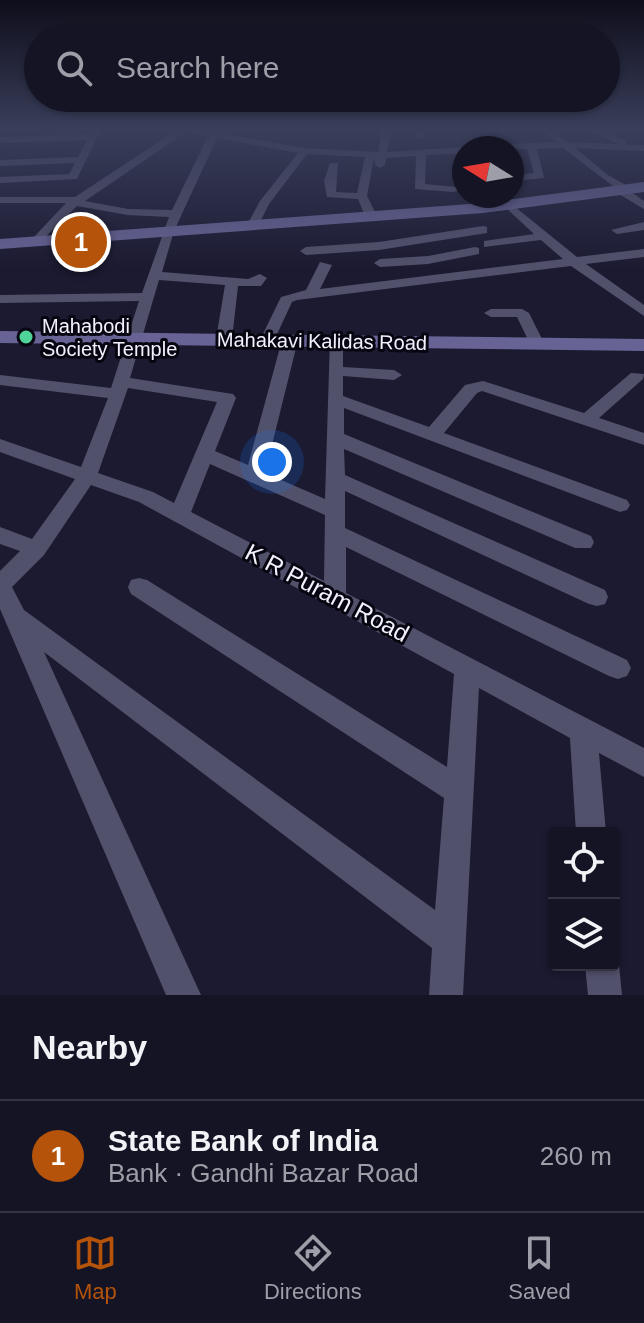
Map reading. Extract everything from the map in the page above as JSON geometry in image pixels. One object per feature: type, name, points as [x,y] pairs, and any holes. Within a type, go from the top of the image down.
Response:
[{"type":"main road","points":[[524,200],[631,190]]},
{"type":"main road","points":[[0,244],[452,207]]},
{"type":"main road","name":"Mahakavi Kalidas Road","points":[[0,337],[644,345]]},
{"type":"street","points":[[0,180],[74,175]]},
{"type":"street","points":[[37,241],[47,227],[78,201],[116,175]]},
{"type":"street","points":[[184,995],[0,586],[36,549],[87,476],[136,338],[168,231],[194,175]]},
{"type":"street","points":[[253,225],[264,203],[285,175]]},
{"type":"street","points":[[331,175],[331,195],[362,196]]},
{"type":"street","points":[[365,175],[362,196],[371,216]]},
{"type":"street","points":[[420,175],[419,187],[452,189]]},
{"type":"street","points":[[599,175],[631,190],[644,206]]},
{"type":"street","points":[[0,200],[78,201],[128,212],[175,214]]},
{"type":"street","points":[[508,208],[574,262],[644,312]]},
{"type":"street","points":[[617,230],[644,226]]},
{"type":"street","points":[[306,251],[408,242],[483,230]]},
{"type":"street","points":[[488,244],[543,236]]},
{"type":"street","points":[[408,242],[428,260],[442,280]]},
{"type":"street","points":[[380,263],[428,260],[475,251]]},
{"type":"street","points":[[268,340],[286,300],[311,294],[644,253]]},
{"type":"street","points":[[311,294],[325,265]]},
{"type":"street","points":[[156,276],[254,283],[260,278]]},
{"type":"street","points":[[224,339],[232,281]]},
{"type":"street","points":[[0,299],[148,297]]},
{"type":"street","points":[[491,313],[522,313],[536,343]]},
{"type":"street","points":[[255,476],[290,340]]},
{"type":"street","points":[[335,341],[335,597]]},
{"type":"street","points":[[335,371],[394,375]]},
{"type":"street","points":[[588,420],[603,403],[637,376]]},
{"type":"street","points":[[0,380],[226,397],[179,515]]},
{"type":"street","points":[[432,435],[476,386],[483,386],[644,439]]},
{"type":"street","points":[[335,399],[620,505]]},
{"type":"street","points":[[336,438],[583,542]]},
{"type":"street","name":"K R Puram Road","points":[[0,445],[146,497],[644,763]]},
{"type":"street","points":[[205,454],[255,476],[336,522],[618,668]]},
{"type":"street","points":[[336,479],[597,597]]},
{"type":"street","points":[[0,535],[36,549]]},
{"type":"street","points":[[139,587],[460,792]]},
{"type":"street","points":[[16,617],[450,941]]},
{"type":"street","points":[[446,995],[467,668]]},
{"type":"street","points":[[583,730],[591,827]]},
{"type":"street","points":[[603,971],[605,995]]},
{"type":"place","name":"State Bank of India","points":[[81,242]]},
{"type":"place","name":"Mahabodi Society Temple","points":[[26,337]]}]
